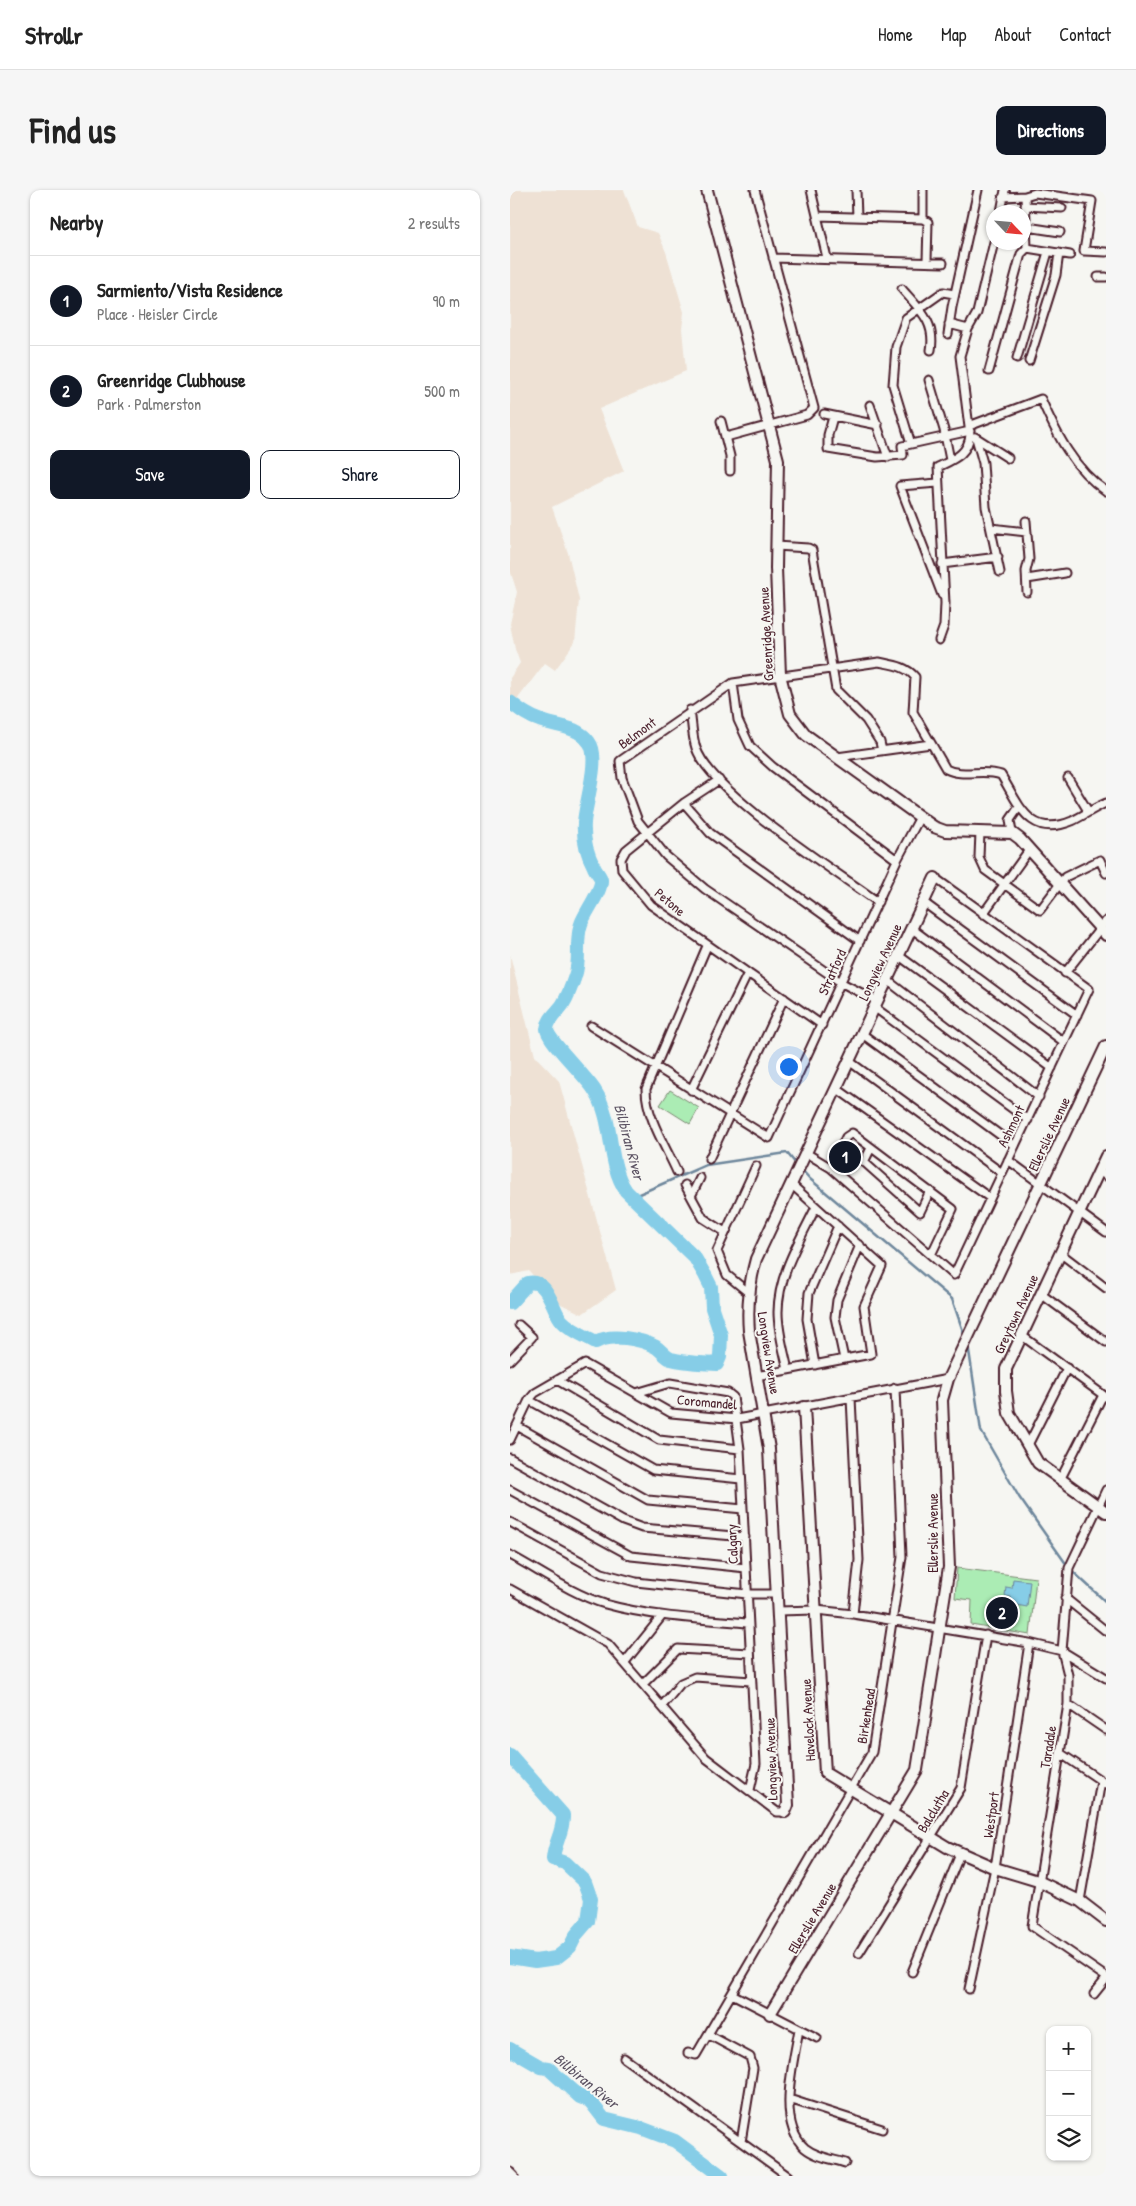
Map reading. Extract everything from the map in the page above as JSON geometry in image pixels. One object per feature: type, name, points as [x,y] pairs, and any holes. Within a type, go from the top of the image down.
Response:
[{"type":"street","name":"Greenridge Avenue","points":[[707,190],[778,460],[776,546],[780,675],[790,714],[806,735],[934,827],[945,831],[1012,833]]},
{"type":"street","points":[[726,437],[769,427],[807,415],[814,408],[754,190]]},
{"type":"street","points":[[811,190],[827,258]]},
{"type":"street","points":[[856,190],[857,217]]},
{"type":"street","points":[[923,190],[923,219]]},
{"type":"street","points":[[948,334],[954,294],[978,190]]},
{"type":"street","points":[[1004,193],[1025,196],[1035,191],[1092,201],[1084,251],[1106,252]]},
{"type":"street","points":[[1025,196],[1025,205]]},
{"type":"street","points":[[1031,206],[1062,208]]},
{"type":"street","points":[[818,216],[923,219],[928,222],[927,261]]},
{"type":"street","points":[[1031,228],[1060,232]]},
{"type":"street","points":[[1031,249],[1070,255]]},
{"type":"street","points":[[992,250],[979,304],[968,329],[960,356],[971,432],[983,463],[986,507],[1000,572]]},
{"type":"street","points":[[989,371],[1021,254],[1025,250]]},
{"type":"street","points":[[1017,358],[1048,252]]},
{"type":"street","points":[[1029,361],[1056,274],[1060,253]]},
{"type":"street","points":[[773,258],[943,262]]},
{"type":"street","points":[[902,289],[932,328],[933,337],[930,350]]},
{"type":"street","points":[[911,444],[893,385],[896,347],[906,318],[920,310],[943,292],[954,294]]},
{"type":"street","points":[[950,324],[968,329]]},
{"type":"street","points":[[929,380],[946,438],[950,460]]},
{"type":"street","points":[[833,417],[828,435],[828,449],[888,457],[903,455],[902,446],[971,432],[1041,399],[1069,454],[1098,486],[1106,491]]},
{"type":"street","points":[[870,404],[888,457]]},
{"type":"street","points":[[824,414],[878,425]]},
{"type":"street","points":[[721,421],[726,437],[730,471]]},
{"type":"street","points":[[971,432],[1008,458]]},
{"type":"street","points":[[939,640],[944,626],[945,603],[938,467],[966,450],[971,432]]},
{"type":"street","points":[[938,483],[900,486],[945,603]]},
{"type":"street","points":[[1026,521],[1029,559],[1027,592]]},
{"type":"street","points":[[991,528],[1027,532]]},
{"type":"street","points":[[776,546],[808,548],[812,550],[836,690],[866,720],[880,742],[882,751]]},
{"type":"street","points":[[942,564],[998,557]]},
{"type":"street","points":[[1027,579],[1065,573]]},
{"type":"street","name":"Belmont","points":[[931,744],[913,712],[914,678],[910,672],[896,665],[879,662],[733,682],[690,710],[620,761],[622,778],[638,822],[666,856],[705,889],[875,1004],[1028,1120]]},
{"type":"street","points":[[733,682],[738,720],[750,746],[773,767],[897,860]]},
{"type":"street","points":[[690,710],[696,748],[719,780],[755,813],[878,902]]},
{"type":"street","points":[[837,757],[931,744],[946,769],[955,774],[994,772],[1000,775],[1019,807],[1034,821],[1053,827],[1074,820],[1106,803]]},
{"type":"street","points":[[1068,778],[1088,811]]},
{"type":"street","name":"Petone","points":[[719,780],[684,803],[626,850],[621,859],[622,870],[652,905],[707,946],[822,1025]]},
{"type":"street","points":[[684,803],[710,833],[860,941]]},
{"type":"street","points":[[935,878],[1065,973],[1104,928],[1059,884],[1012,833],[1010,820],[1019,807]]},
{"type":"street","name":"Stratford","points":[[730,1114],[769,1138],[897,860],[920,817]]},
{"type":"street","points":[[980,832],[982,865],[985,870],[1040,910],[1065,877],[1100,860],[1106,873]]},
{"type":"street","points":[[983,914],[1029,850]]},
{"type":"street","name":"Longview Avenue","points":[[785,1812],[788,1805],[769,1449],[765,1413],[756,1376],[747,1312],[749,1293],[756,1259],[935,878]]},
{"type":"street","points":[[923,902],[1077,1015]]},
{"type":"street","points":[[910,928],[1064,1042]]},
{"type":"street","points":[[677,1172],[646,1098],[646,1089],[707,946]]},
{"type":"street","points":[[898,955],[1052,1068]]},
{"type":"street","points":[[691,1090],[748,973]]},
{"type":"street","name":"Ashmont","points":[[931,1255],[954,1274],[1089,989],[1065,973]]},
{"type":"street","points":[[886,980],[1039,1096]]},
{"type":"street","points":[[709,1159],[784,998]]},
{"type":"street","points":[[590,1026],[730,1114]]},
{"type":"street","points":[[861,1033],[1015,1146]]},
{"type":"street","name":"Ellerslie Avenue","points":[[770,2014],[918,1770],[949,1566],[942,1400],[948,1379],[964,1344],[1106,1046]]},
{"type":"street","points":[[849,1060],[1002,1173]]},
{"type":"street","points":[[836,1088],[990,1198]]},
{"type":"street","points":[[806,1153],[831,1168],[931,1255],[953,1208],[852,1133],[846,1137],[831,1168]]},
{"type":"street","points":[[871,1148],[864,1162],[920,1212],[930,1192]]},
{"type":"street","name":"Greytown Avenue","points":[[1102,1510],[1038,1463],[1009,1413],[1006,1392],[1006,1369],[1079,1212],[1103,1174],[1106,1156]]},
{"type":"street","points":[[1008,1160],[1106,1232]]},
{"type":"street","points":[[749,1293],[727,1276],[717,1257],[717,1251],[756,1166]]},
{"type":"street","points":[[691,1196],[700,1178]]},
{"type":"street","points":[[756,1376],[871,1354],[864,1306],[882,1266],[791,1184]]},
{"type":"street","points":[[685,1185],[703,1218],[725,1232]]},
{"type":"street","points":[[788,1370],[781,1338],[779,1298],[782,1282],[795,1250],[816,1207]]},
{"type":"street","points":[[815,1365],[807,1319],[809,1293],[838,1226]]},
{"type":"street","points":[[844,1359],[835,1317],[837,1300],[860,1245]]},
{"type":"street","points":[[1060,1253],[1106,1288]]},
{"type":"street","points":[[1041,1294],[1106,1342]]},
{"type":"street","points":[[510,1360],[532,1337],[519,1325]]},
{"type":"street","points":[[1021,1334],[1104,1396],[1060,1480]]},
{"type":"street","name":"Coromandel","points":[[510,1440],[529,1400],[535,1393],[585,1364],[671,1413],[737,1419],[948,1379]]},
{"type":"street","points":[[1028,1445],[1066,1368]]},
{"type":"street","points":[[557,1380],[659,1440],[740,1449]]},
{"type":"street","name":"Calgary","points":[[636,1393],[670,1384],[728,1393],[733,1398],[740,1449],[750,1681],[756,1764],[750,1790]]},
{"type":"street","name":"Birkenhead","points":[[688,2053],[696,2056],[872,1752],[894,1621],[902,1556],[895,1388]]},
{"type":"street","points":[[851,1398],[858,1560],[853,1614]]},
{"type":"street","points":[[529,1400],[653,1470],[741,1479]]},
{"type":"street","name":"Havelock Avenue","points":[[804,1407],[825,1773],[960,1854],[995,1868],[1038,1881],[1104,1915]]},
{"type":"street","points":[[517,1426],[648,1500],[743,1509]]},
{"type":"street","points":[[510,1458],[623,1521],[642,1528],[744,1537]]},
{"type":"street","points":[[510,1490],[631,1556],[746,1568]]},
{"type":"street","name":"Taradale","points":[[1106,1490],[1102,1510],[1069,1568],[1062,1651],[1068,1675],[1068,1704],[1032,1926],[1106,1978]]},
{"type":"street","points":[[510,1522],[602,1573],[636,1582],[747,1594],[776,1594]]},
{"type":"street","points":[[510,1555],[604,1604],[662,1616],[748,1623]]},
{"type":"street","points":[[510,1589],[608,1644],[706,1758],[777,1812],[785,1812]]},
{"type":"street","points":[[1065,1598],[1106,1631]]},
{"type":"street","points":[[778,1611],[816,1610],[853,1614],[1029,1643],[1062,1651],[1106,1678]]},
{"type":"street","points":[[625,1662],[662,1616]]},
{"type":"street","name":"Balclutha","points":[[859,1953],[961,1788],[986,1635]]},
{"type":"street","name":"Westport","points":[[969,1989],[995,1868],[1029,1643]]},
{"type":"street","points":[[643,1684],[678,1649],[750,1653]]},
{"type":"street","points":[[662,1706],[687,1678],[750,1681]]},
{"type":"street","points":[[1068,1704],[1106,1730]]},
{"type":"street","points":[[1060,1753],[1104,1783],[1080,1901]]},
{"type":"street","points":[[912,1972],[960,1854]]},
{"type":"street","points":[[1094,1994],[1106,1978]]},
{"type":"street","points":[[732,1994],[817,2038]]},
{"type":"street","points":[[799,2028],[790,2099],[790,2116],[798,2140],[816,2154],[845,2163]]},
{"type":"street","points":[[708,2034],[750,2057],[753,2068],[741,2142]]},
{"type":"street","points":[[624,2058],[788,2176]]},
{"type":"street","points":[[790,2099],[882,2129]]},
{"type":"street","points":[[510,2172],[514,2176]]},
{"type":"shaded area","points":[[510,190],[624,190],[638,227],[658,233],[666,252],[684,312],[682,329],[686,371],[599,409],[624,471],[552,507],[568,553],[579,600],[575,642],[555,670],[545,663],[510,709],[510,678],[520,663],[510,624],[517,592],[510,570]]},
{"type":"shaded area","points":[[510,955],[535,1056],[559,1081],[616,1290],[582,1314],[559,1303],[529,1271],[510,1275]]},
{"type":"green space","points":[[670,1090],[699,1108],[690,1124],[660,1105]]},
{"type":"green space","points":[[957,1568],[1036,1578],[1030,1635],[971,1625],[972,1600],[955,1598]]},
{"type":"water","points":[[1013,1579],[1030,1581],[1027,1607],[1011,1604],[1011,1597],[1005,1596],[1006,1587],[1012,1588]]},
{"type":"waterway","name":"Bilibiran River","points":[[510,702],[533,717],[579,733],[589,742],[592,749],[593,769],[585,815],[584,834],[587,851],[601,878],[601,885],[579,930],[577,970],[573,983],[565,1001],[551,1018],[547,1029],[560,1050],[591,1085],[601,1103],[616,1167],[626,1191],[695,1258],[705,1275],[711,1287],[712,1308],[721,1335],[720,1357],[717,1364],[688,1362],[671,1359],[656,1347],[626,1338],[602,1339],[596,1342],[565,1324],[545,1290],[541,1285],[535,1283],[528,1283],[510,1303]]},
{"type":"waterway","points":[[632,1197],[706,1165],[787,1153],[797,1165]]},
{"type":"waterway","points":[[801,1169],[810,1179],[952,1299],[965,1337]]},
{"type":"waterway","points":[[968,1344],[981,1431],[1019,1497],[1069,1568],[1106,1602]]},
{"type":"waterway","name":"Bilibiran River","points":[[510,1755],[563,1815],[553,1859],[565,1863],[585,1882],[591,1899],[588,1921],[576,1935],[570,1947],[556,1958],[535,1961],[510,1957]]},
{"type":"waterway","name":"Bilibiran River","points":[[510,2049],[541,2067],[548,2068],[580,2097],[590,2101],[604,2119],[641,2128],[675,2141],[722,2176]]},
{"type":"place","name":"Sarmiento/Vista Residence","points":[[845,1157]]},
{"type":"place","name":"Greenridge Clubhouse","points":[[1002,1613]]}]
